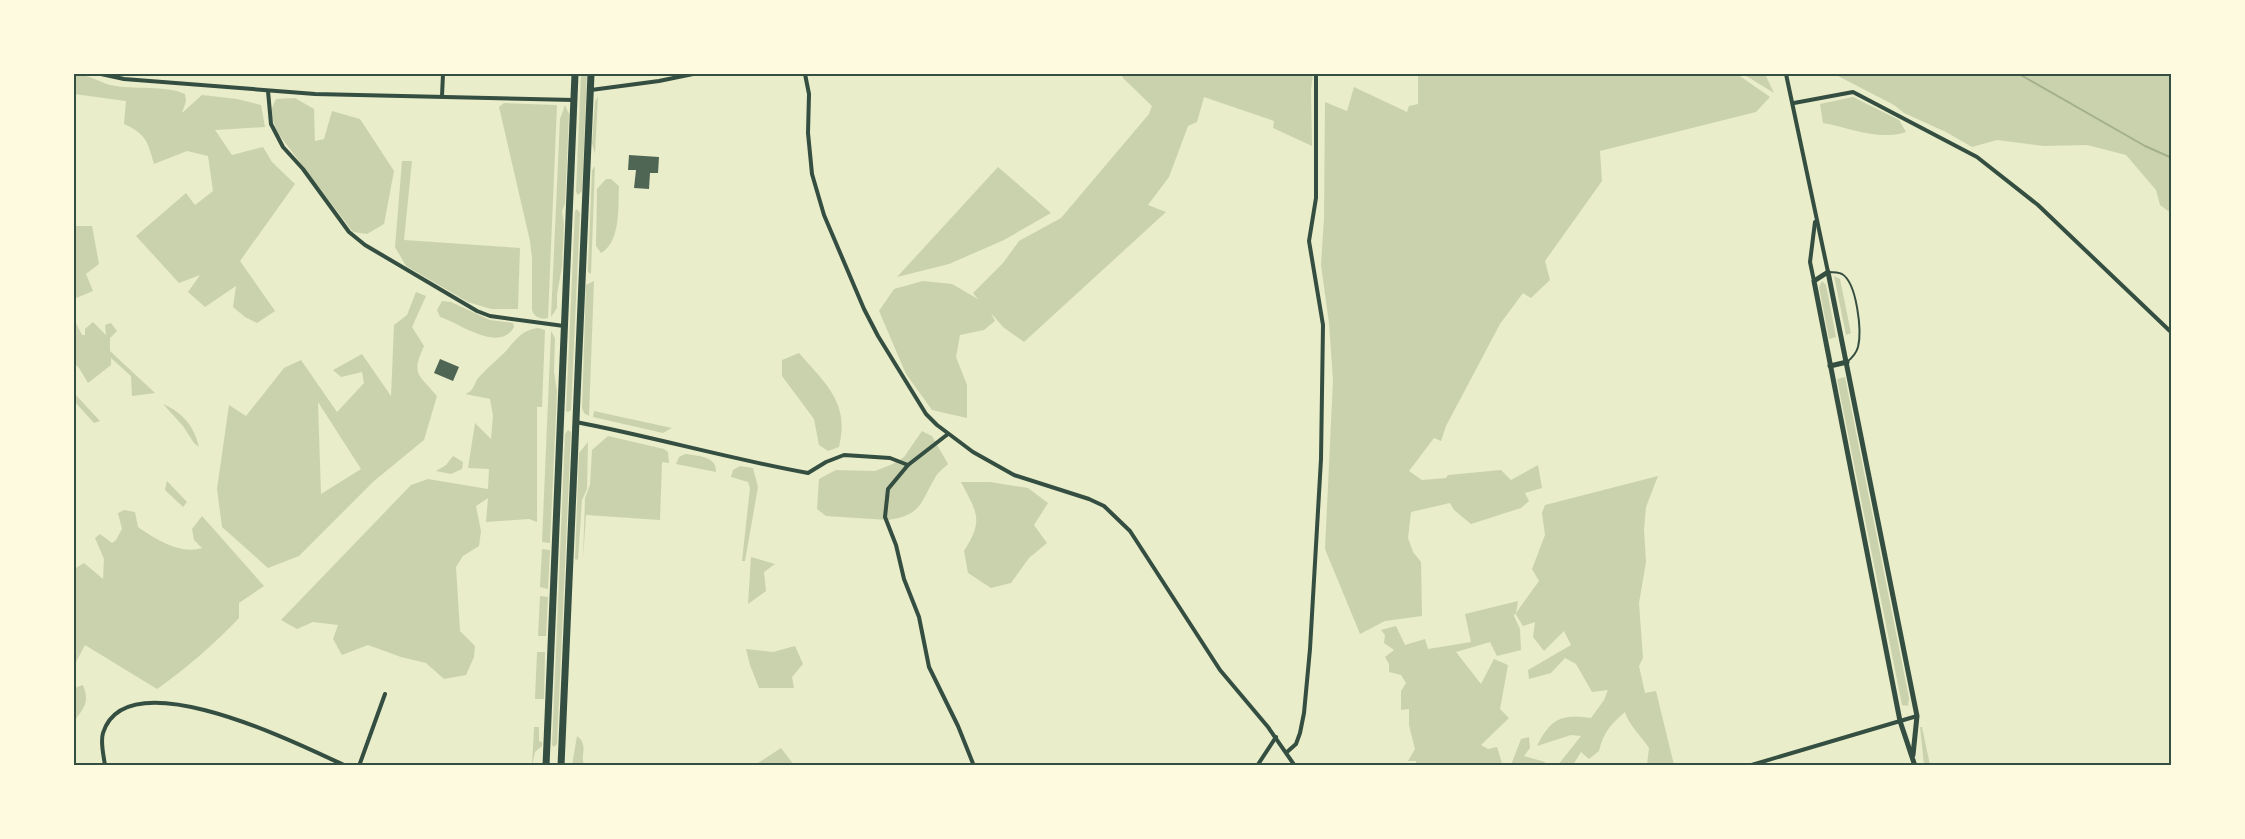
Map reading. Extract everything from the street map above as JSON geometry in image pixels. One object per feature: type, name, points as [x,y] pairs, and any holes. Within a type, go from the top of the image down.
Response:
[{"type":"highway","points":[[546,765],[575,74]]},
{"type":"highway","points":[[561,765],[591,74]]},
{"type":"highway","points":[[570,204],[578,201],[586,207]]},
{"type":"highway","points":[[561,412],[566,420],[576,422]]},
{"type":"highway","points":[[547,756],[555,752],[562,756]]},
{"type":"street","points":[[101,74],[124,79],[268,91],[574,100]]},
{"type":"street","points":[[442,96],[443,74]]},
{"type":"street","points":[[590,90],[693,74]]},
{"type":"street","points":[[806,74],[809,94],[808,133],[811,165],[824,215],[855,289],[878,336],[927,414],[948,434],[973,452],[1014,475],[1089,499],[1104,506],[1118,517],[1130,531],[1220,670],[1276,737],[1295,765]]},
{"type":"street","points":[[1287,752],[1296,744],[1304,713],[1321,459],[1323,325],[1309,241],[1316,198],[1316,74]]},
{"type":"street","points":[[1786,74],[1794,103],[1847,362],[1917,716],[1912,755]]},
{"type":"street","points":[[268,91],[271,124],[283,147],[303,169],[349,232],[365,245],[477,311],[490,316],[564,326]]},
{"type":"street","points":[[1794,103],[1853,93],[1977,157],[2038,205],[2172,333]]},
{"type":"street","points":[[1816,218],[1810,262],[1900,721],[1915,765]]},
{"type":"street","points":[[1814,281],[1828,272]]},
{"type":"street","points":[[1830,366],[1847,362]]},
{"type":"street","points":[[576,422],[676,443],[766,466],[808,473],[843,455],[890,458],[908,465]]},
{"type":"street","points":[[948,434],[908,465],[888,489],[885,517],[896,545],[904,579],[919,616],[932,674],[958,726],[974,765]]},
{"type":"street","points":[[359,765],[385,694]]},
{"type":"street","points":[[105,765],[102,736],[114,715],[142,703],[161,702],[186,705],[257,726],[346,765]]},
{"type":"street","points":[[1748,765],[1917,716]]},
{"type":"street","points":[[1257,765],[1276,737]]},
{"type":"lane","points":[[1828,272],[1843,275],[1850,282],[1854,294],[1859,333],[1858,349],[1847,362]]},
{"type":"green space","points":[[74,74],[88,76],[110,85],[178,91],[185,94],[186,101],[182,113],[202,95],[237,99],[261,105],[265,127],[215,130],[232,155],[263,147],[272,162],[295,184],[240,261],[275,311],[257,323],[245,317],[233,307],[236,286],[205,307],[188,292],[200,275],[179,283],[136,236],[186,193],[195,205],[213,191],[208,156],[187,151],[154,164],[142,135],[124,124],[126,101],[74,94]]},
{"type":"green space","points":[[581,74],[587,74],[582,191],[578,195],[576,192]]},
{"type":"green space","points":[[1122,74],[1313,74],[1312,146],[1273,128],[1274,121],[1204,97],[1197,122],[1188,126],[1169,177],[1148,205],[1166,212],[1024,342],[1003,327],[991,313],[995,321],[984,330],[960,335],[956,357],[967,385],[967,418],[932,410],[906,374],[879,311],[894,289],[923,281],[952,284],[978,299],[973,293],[1003,263],[1019,241],[1061,218],[1149,114],[1152,106],[1123,78]]},
{"type":"green space","points":[[1418,74],[1737,74],[1770,97],[1756,112],[1600,151],[1602,181],[1545,261],[1550,280],[1531,298],[1523,293],[1500,324],[1446,426],[1441,441],[1434,438],[1409,471],[1422,480],[1501,470],[1511,480],[1538,465],[1542,488],[1525,493],[1529,501],[1521,508],[1471,524],[1454,510],[1450,503],[1411,512],[1408,538],[1413,552],[1421,562],[1422,616],[1385,621],[1360,634],[1325,549],[1333,380],[1329,323],[1321,265],[1324,218],[1325,102],[1347,111],[1354,87],[1407,112],[1409,106],[1418,104]]},
{"type":"green space","points":[[1743,74],[1765,74],[1774,93]]},
{"type":"green space","points":[[1838,74],[2171,74],[2171,213],[2160,205],[2156,190],[2126,155],[2087,145],[2044,146],[1997,140],[1972,147],[1904,113],[1894,105]]},
{"type":"green space","points":[[598,96],[595,154],[592,143],[595,102]]},
{"type":"green space","points":[[1853,97],[1899,120],[1906,132],[1885,135],[1865,133],[1823,123],[1820,104]]},
{"type":"green space","points":[[295,98],[314,109],[315,141],[324,139],[332,111],[360,119],[394,171],[384,224],[367,234],[353,232],[277,132],[270,112],[276,99]]},
{"type":"green space","points":[[504,103],[557,105],[548,318],[543,319],[534,314],[532,310],[530,241],[499,107]]},
{"type":"green space","points":[[565,105],[569,114],[565,204],[562,211],[564,224],[562,267],[557,308],[551,317],[560,119]]},
{"type":"green space","points":[[402,161],[412,161],[404,240],[520,248],[518,309],[491,309],[468,302],[406,266],[395,247]]},
{"type":"green space","points":[[595,166],[591,274],[588,269],[592,170]]},
{"type":"green space","points":[[998,167],[1051,213],[1004,240],[949,264],[897,277]]},
{"type":"green space","points":[[606,179],[611,179],[619,186],[618,213],[612,241],[601,253],[596,246],[597,189]]},
{"type":"green space","points":[[577,209],[580,213],[571,410],[568,412],[566,411],[575,211]]},
{"type":"green space","points":[[74,226],[92,226],[99,264],[86,274],[93,291],[74,299]]},
{"type":"green space","points":[[1834,276],[1840,279],[1851,333],[1846,335]]},
{"type":"green space","points":[[594,281],[589,416],[582,408],[586,285]]},
{"type":"green space","points":[[1822,281],[1826,285],[1836,337],[1829,339],[1819,287]]},
{"type":"green space","points":[[416,292],[426,296],[412,327],[424,346],[418,363],[418,373],[437,396],[424,440],[374,481],[299,556],[268,568],[222,527],[217,489],[229,405],[246,416],[284,368],[301,360],[337,412],[364,383],[362,372],[341,377],[333,370],[362,354],[391,396],[394,325],[407,315]],"holes":[[[318,402],[361,469],[321,494]]]},
{"type":"green space","points":[[442,301],[451,302],[490,320],[513,323],[514,327],[507,335],[499,338],[478,334],[440,317],[437,310]]},
{"type":"green space","points":[[74,322],[82,335],[85,335],[85,329],[93,322],[106,335],[105,325],[111,323],[117,331],[110,338],[110,351],[155,393],[132,396],[131,376],[111,358],[111,365],[88,383],[74,363]]},
{"type":"green space","points":[[538,328],[545,330],[542,407],[537,407],[537,522],[529,519],[486,522],[488,498],[476,506],[481,531],[479,546],[463,556],[456,567],[460,631],[475,646],[474,657],[466,675],[444,679],[426,663],[368,645],[342,655],[333,639],[338,625],[313,622],[297,629],[281,620],[411,485],[428,479],[488,489],[489,469],[468,468],[475,423],[491,439],[493,416],[490,399],[465,394],[471,391],[480,376],[519,337],[527,331]]},
{"type":"green space","points":[[551,331],[555,338],[554,372],[557,392],[550,543],[542,542]]},
{"type":"green space","points":[[799,353],[826,385],[838,406],[842,432],[839,447],[828,451],[819,445],[814,419],[782,376],[782,360]]},
{"type":"green space","points":[[1845,377],[1909,698],[1908,706],[1902,705],[1837,379]]},
{"type":"green space","points":[[74,393],[100,421],[94,423],[74,401]]},
{"type":"green space","points":[[163,404],[187,421],[199,447],[194,443],[183,426]]},
{"type":"green space","points":[[594,411],[672,428],[663,433],[593,417]]},
{"type":"green space","points":[[568,430],[571,432],[557,744],[554,747],[552,745],[565,434]]},
{"type":"green space","points":[[922,431],[932,436],[948,464],[936,476],[923,501],[914,511],[908,515],[888,520],[826,516],[817,509],[819,479],[836,470],[875,471],[893,464],[904,457]]},
{"type":"green space","points":[[608,436],[664,449],[668,452],[669,463],[662,462],[660,520],[586,515],[583,559],[585,498],[590,485],[592,450]]},
{"type":"green space","points":[[588,442],[587,489],[582,500],[578,560],[575,559],[579,453]]},
{"type":"green space","points":[[685,454],[710,460],[716,472],[676,464],[679,457]]},
{"type":"green space","points":[[453,456],[463,462],[462,469],[451,474],[436,471],[446,465]]},
{"type":"green space","points":[[740,466],[753,468],[758,487],[745,561],[742,561],[750,488],[748,482],[731,477],[733,470]]},
{"type":"green space","points":[[1658,476],[1646,507],[1644,530],[1646,562],[1639,603],[1643,658],[1639,666],[1645,693],[1656,691],[1674,765],[1647,765],[1649,748],[1632,726],[1625,712],[1608,729],[1599,751],[1589,759],[1581,752],[1573,765],[1558,765],[1581,736],[1571,735],[1537,746],[1547,729],[1558,720],[1572,717],[1591,718],[1608,690],[1592,692],[1576,664],[1565,658],[1551,673],[1529,679],[1528,670],[1571,645],[1564,631],[1544,651],[1533,637],[1535,622],[1523,626],[1515,613],[1514,616],[1520,629],[1521,650],[1497,656],[1490,642],[1456,652],[1481,684],[1494,659],[1508,665],[1500,709],[1509,718],[1481,745],[1488,749],[1497,747],[1501,765],[1416,765],[1416,761],[1408,761],[1415,749],[1409,725],[1409,709],[1401,710],[1401,691],[1406,683],[1401,675],[1389,672],[1389,664],[1385,657],[1394,650],[1384,643],[1385,635],[1381,630],[1396,626],[1405,645],[1425,639],[1428,649],[1471,642],[1465,614],[1518,601],[1516,613],[1539,581],[1532,569],[1545,535],[1542,513],[1545,505]]},
{"type":"green space","points":[[167,481],[187,502],[183,507],[165,490]]},
{"type":"green space","points":[[961,482],[990,482],[1028,488],[1048,503],[1034,525],[1047,543],[1029,558],[1011,583],[991,588],[968,573],[964,551],[974,532],[976,516]]},
{"type":"green space","points":[[124,510],[135,512],[138,527],[160,541],[177,548],[194,550],[202,548],[194,540],[192,529],[202,516],[264,586],[239,603],[239,618],[220,637],[157,689],[85,645],[74,662],[74,569],[84,563],[103,579],[104,559],[95,538],[100,534],[112,543],[116,540],[122,529],[118,513]]},
{"type":"green space","points":[[542,549],[550,550],[548,589],[540,587]]},
{"type":"green space","points":[[751,557],[775,564],[764,572],[766,591],[748,604]]},
{"type":"green space","points":[[540,596],[548,597],[546,636],[538,636]]},
{"type":"green space","points":[[795,646],[803,664],[792,677],[794,688],[759,688],[746,649],[773,652]]},
{"type":"green space","points":[[537,652],[545,652],[544,699],[535,699]]},
{"type":"green space","points":[[83,685],[86,701],[74,722],[74,688]]},
{"type":"green space","points":[[534,727],[539,727],[539,741],[542,742],[542,746],[535,752],[532,766]]},
{"type":"green space","points":[[1920,727],[1922,727],[1930,765],[1924,765]]},
{"type":"green space","points":[[577,736],[583,743],[584,765],[572,765]]},
{"type":"green space","points":[[1529,737],[1530,748],[1524,756],[1545,762],[1544,765],[1511,765],[1521,739]]},
{"type":"green space","points":[[781,748],[794,765],[755,765]]},
{"type":"building","points":[[629,155],[659,157],[658,173],[650,173],[649,189],[634,188],[636,170],[628,170]]},
{"type":"building","points":[[440,359],[459,367],[453,381],[434,373]]},
{"type":"waterway","points":[[2019,74],[2145,146],[2172,158]]}]
